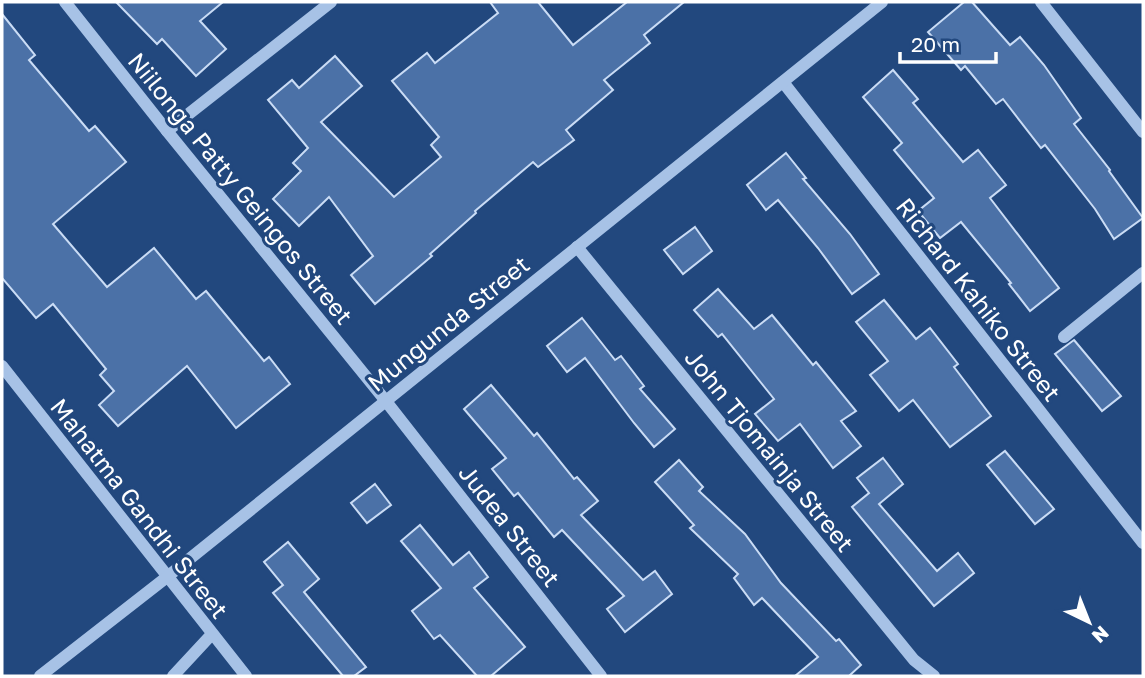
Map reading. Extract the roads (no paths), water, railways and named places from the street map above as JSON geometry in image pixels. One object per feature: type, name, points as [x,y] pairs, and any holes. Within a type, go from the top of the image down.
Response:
[{"type":"street","name":"Niilonga Patty Geingos Street","points":[[65,2],[385,400]]},
{"type":"street","points":[[167,131],[331,2]]},
{"type":"street","name":"Mungunda Street","points":[[40,676],[882,2]]},
{"type":"street","points":[[1041,2],[1143,132]]},
{"type":"street","name":"Richard Kahiko Street","points":[[783,82],[1143,543]]},
{"type":"street","name":"John Tjomainja Street","points":[[577,247],[906,649],[934,676]]},
{"type":"street","points":[[1064,337],[1143,273]]},
{"type":"street","name":"Mahatma Gandhi Street","points":[[2,366],[246,676]]},
{"type":"street","name":"Judea Street","points":[[385,400],[601,676]]},
{"type":"street","points":[[173,676],[212,634]]}]
